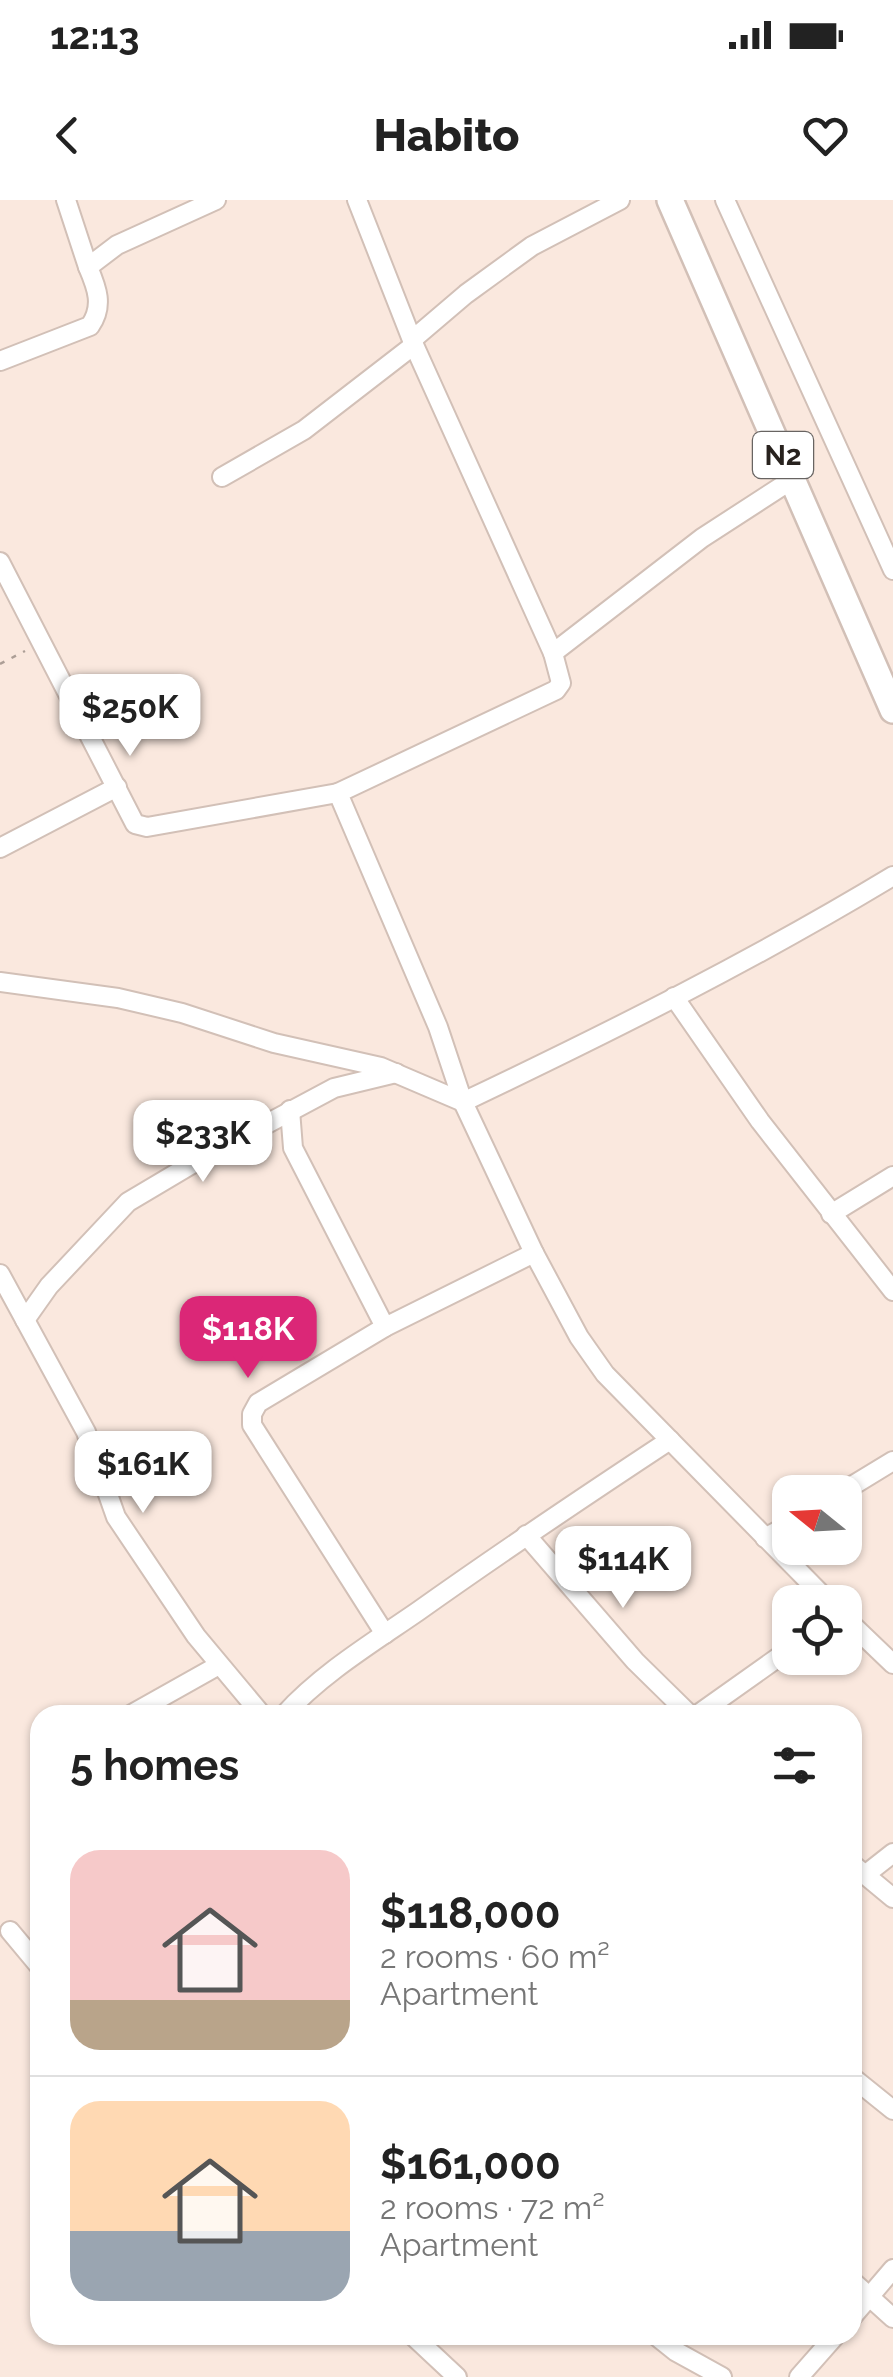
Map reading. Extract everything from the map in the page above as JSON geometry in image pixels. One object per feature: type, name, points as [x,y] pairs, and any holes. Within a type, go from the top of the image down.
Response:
[{"type":"highway","name":"N2","points":[[670,200],[893,710]]},
{"type":"street","points":[[0,361],[90,326],[96,319],[98,301],[66,200]]},
{"type":"street","points":[[88,267],[118,245],[216,200]]},
{"type":"street","points":[[0,562],[135,824],[147,827],[338,793],[556,690],[560,683],[552,653],[413,342],[357,200]]},
{"type":"street","points":[[222,478],[317,420],[532,246],[620,200]]},
{"type":"street","points":[[725,200],[893,570]]},
{"type":"street","points":[[552,653],[702,538],[793,479]]},
{"type":"street","points":[[0,848],[117,787]]},
{"type":"street","points":[[338,793],[438,1028],[463,1102],[579,1338],[596,1362],[813,1585]]},
{"type":"street","points":[[0,982],[118,998],[182,1014],[274,1043],[381,1066],[463,1102],[633,1022],[802,931],[893,876]]},
{"type":"street","points":[[674,997],[760,1121],[893,1291]]},
{"type":"street","points":[[26,1320],[49,1286],[128,1202],[334,1088],[396,1073]]},
{"type":"street","points":[[290,1110],[293,1148],[385,1327]]},
{"type":"street","points":[[831,1214],[893,1176]]},
{"type":"street","points":[[385,1634],[252,1426],[252,1414],[258,1403],[385,1327],[534,1252]]},
{"type":"street","points":[[0,1274],[86,1432],[116,1517],[196,1636],[253,1705]]},
{"type":"street","points":[[293,1705],[302,1694],[526,1535],[670,1440]]},
{"type":"street","points":[[862,1480],[893,1462]]},
{"type":"street","points":[[765,1538],[772,1534]]},
{"type":"street","points":[[526,1535],[635,1661],[683,1705]]},
{"type":"street","points":[[862,1634],[893,1664]]},
{"type":"street","points":[[709,1705],[772,1661]]},
{"type":"street","points":[[148,1705],[219,1665]]},
{"type":"street","points":[[862,1868],[893,1853]]},
{"type":"street","points":[[862,1872],[893,1898]]},
{"type":"street","points":[[10,1931],[30,1955]]},
{"type":"street","points":[[862,2085],[893,2110]]},
{"type":"street","points":[[862,2306],[893,2269]]},
{"type":"street","points":[[862,2290],[893,2318]]},
{"type":"street","points":[[423,2345],[457,2377]]},
{"type":"street","points":[[668,2345],[722,2377]]},
{"type":"street","points":[[799,2377],[827,2345]]},
{"type":"path","points":[[0,664],[44,642]]}]
